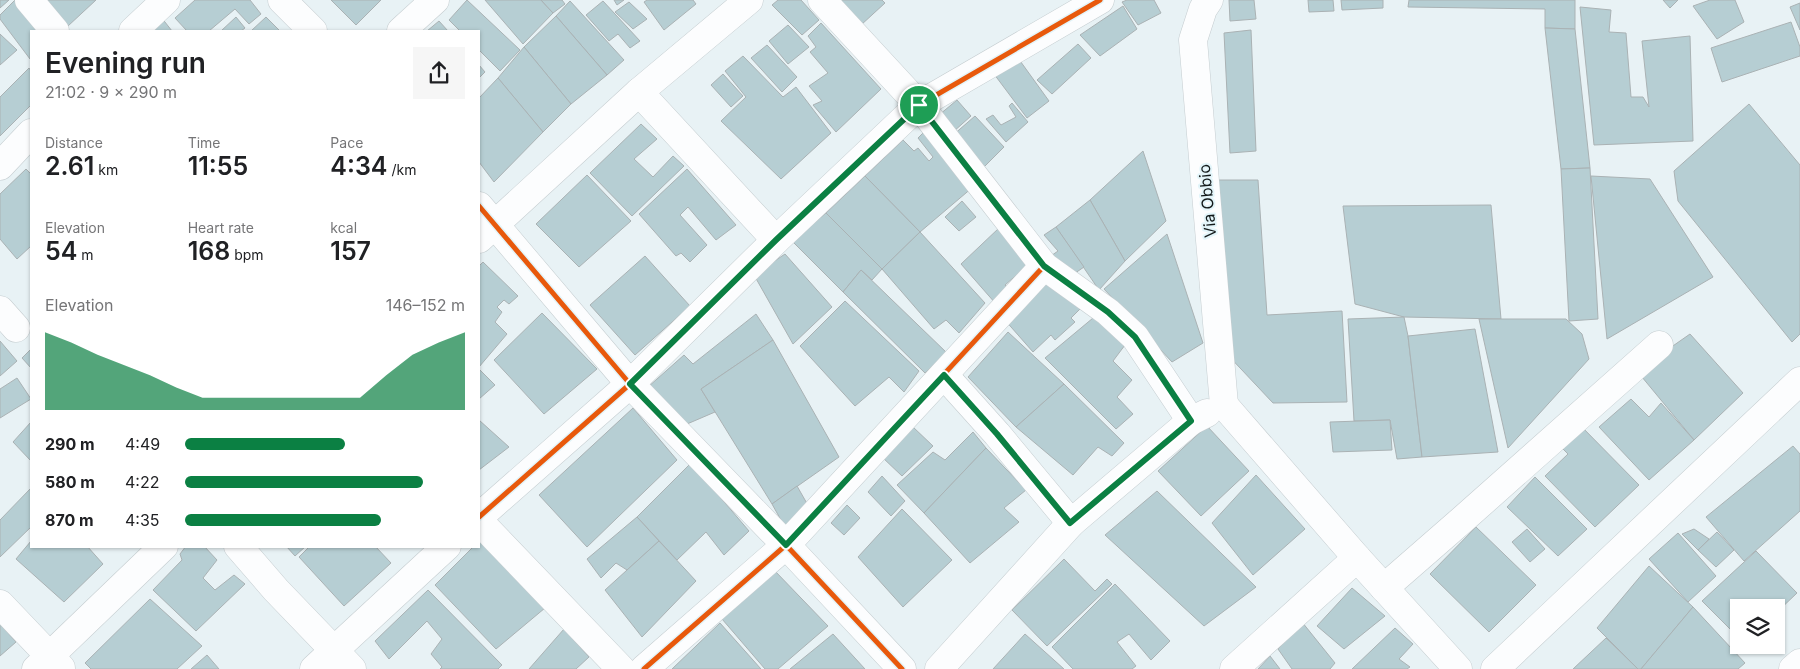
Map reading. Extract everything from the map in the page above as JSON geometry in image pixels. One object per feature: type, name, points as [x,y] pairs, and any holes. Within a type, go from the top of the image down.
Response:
[{"type":"street","points":[[29,0],[54,30]]},
{"type":"street","points":[[135,30],[166,0]]},
{"type":"street","points":[[282,0],[312,30]]},
{"type":"street","points":[[402,30],[435,0]]},
{"type":"street","points":[[749,0],[484,223],[630,384],[786,545],[902,669]]},
{"type":"street","points":[[822,0],[919,105],[1044,266],[1108,312],[1135,337],[1191,421]]},
{"type":"street","points":[[480,516],[630,384],[776,240],[919,105],[1100,0]]},
{"type":"street","name":"Via Obbio","points":[[1210,0],[1203,9],[1193,40],[1224,405]]},
{"type":"street","points":[[639,92],[776,240]]},
{"type":"street","points":[[0,166],[30,134]]},
{"type":"street","points":[[644,669],[786,545],[1044,266]]},
{"type":"street","points":[[1384,588],[1659,344]]},
{"type":"street","points":[[944,375],[997,434],[1070,523]]},
{"type":"street","points":[[1495,669],[1795,396]]},
{"type":"street","points":[[939,669],[1070,523],[1191,421],[1224,405],[1357,558],[1458,669]]},
{"type":"street","points":[[480,523],[621,669]]},
{"type":"street","points":[[0,604],[49,665],[162,548]]},
{"type":"street","points":[[240,548],[342,660]]},
{"type":"street","points":[[314,669],[342,660],[445,548]]},
{"type":"street","points":[[1234,669],[1357,558]]},
{"type":"street","points":[[1793,669],[1800,663]]},
{"type":"building","points":[[0,0],[9,0],[0,8]]},
{"type":"building","points":[[15,0],[18,0],[43,30],[30,30],[30,59],[0,19],[0,15]]},
{"type":"building","points":[[38,0],[96,0],[68,26]]},
{"type":"building","points":[[195,0],[250,0],[261,14],[249,24],[235,9],[210,30],[186,30],[175,18]]},
{"type":"building","points":[[331,0],[381,0],[356,25]]},
{"type":"building","points":[[467,0],[520,50],[500,71],[480,51],[480,30],[459,30],[449,20]]},
{"type":"building","points":[[485,0],[541,0],[553,13],[523,44]]},
{"type":"building","points":[[541,0],[562,0],[565,4],[553,13]]},
{"type":"building","points":[[614,0],[624,0],[617,5]]},
{"type":"building","points":[[647,0],[693,0],[696,4],[664,30],[644,2]]},
{"type":"building","points":[[778,0],[801,0],[819,20],[802,35],[772,5]]},
{"type":"building","points":[[839,0],[882,0],[885,3],[861,25]]},
{"type":"building","points":[[1127,0],[1154,0],[1161,13],[1138,25],[1122,2]]},
{"type":"building","points":[[1229,0],[1254,0],[1256,19],[1230,21]]},
{"type":"building","points":[[1308,0],[1333,0],[1334,11],[1309,12]]},
{"type":"building","points":[[1341,0],[1383,0],[1383,8],[1342,10]]},
{"type":"building","points":[[1409,0],[1575,0],[1575,29],[1545,28],[1545,9],[1408,7]]},
{"type":"building","points":[[1663,0],[1678,0],[1670,8]]},
{"type":"building","points":[[1710,0],[1735,0],[1744,22],[1717,39],[1693,6]]},
{"type":"building","points":[[570,1],[624,60],[607,75],[556,16]]},
{"type":"building","points":[[603,1],[640,41],[630,48],[618,34],[609,41],[586,15]]},
{"type":"building","points":[[629,2],[647,19],[633,29],[615,12]]},
{"type":"building","points":[[1800,3],[1800,30],[1790,7]]},
{"type":"building","points":[[1123,6],[1137,29],[1100,56],[1080,35]]},
{"type":"building","points":[[1580,7],[1611,10],[1609,32],[1626,33],[1631,97],[1643,97],[1649,107],[1642,41],[1690,36],[1693,141],[1594,145]]},
{"type":"building","points":[[556,16],[607,75],[571,104],[524,47]]},
{"type":"building","points":[[161,17],[171,30],[148,30]]},
{"type":"building","points":[[236,17],[245,28],[242,30],[222,30]]},
{"type":"building","points":[[266,17],[279,30],[252,30]]},
{"type":"building","points":[[439,21],[447,30],[428,30]]},
{"type":"building","points":[[1791,22],[1800,47],[1800,56],[1722,82],[1711,48]]},
{"type":"building","points":[[821,23],[881,89],[836,132],[813,105],[822,101],[809,86],[828,73],[810,52],[816,47],[808,36]]},
{"type":"building","points":[[788,25],[809,47],[788,64],[769,41]]},
{"type":"building","points":[[1545,28],[1575,29],[1590,168],[1561,169]]},
{"type":"building","points":[[1251,30],[1256,151],[1230,153],[1224,33]]},
{"type":"building","points":[[0,34],[17,50],[0,65]]},
{"type":"building","points":[[1078,44],[1091,58],[1052,94],[1037,80]]},
{"type":"building","points":[[767,45],[797,77],[782,92],[751,58]]},
{"type":"building","points":[[524,47],[571,104],[543,132],[498,78]]},
{"type":"building","points":[[743,56],[783,97],[796,87],[831,133],[781,179],[721,121],[746,97],[725,71]]},
{"type":"building","points":[[1018,58],[1049,101],[1027,118],[994,74]]},
{"type":"building","points":[[480,66],[485,72],[480,77]]},
{"type":"building","points":[[29,68],[30,106],[0,136],[0,97]]},
{"type":"building","points":[[723,74],[743,96],[731,107],[711,85]]},
{"type":"building","points":[[498,78],[543,132],[494,182],[480,163],[480,97]]},
{"type":"building","points":[[957,100],[971,116],[953,132],[939,115]]},
{"type":"building","points":[[1012,103],[1028,122],[1006,142],[986,119],[993,115],[1001,125],[1016,117],[1009,106]]},
{"type":"building","points":[[1749,104],[1800,165],[1800,334],[1792,342],[1678,201],[1674,171]]},
{"type":"building","points":[[975,116],[1004,147],[982,169],[952,136]]},
{"type":"building","points":[[641,124],[657,139],[634,159],[653,177],[673,156],[684,166],[632,216],[590,173]]},
{"type":"building","points":[[924,132],[973,187],[920,232],[865,176],[903,140],[914,151],[918,148],[929,161],[933,157],[918,138]]},
{"type":"building","points":[[1143,151],[1166,221],[1125,261],[1090,200]]},
{"type":"building","points":[[1590,168],[1598,319],[1569,321],[1561,169]]},
{"type":"building","points":[[26,169],[30,173],[30,247],[17,259],[0,239],[0,194]]},
{"type":"building","points":[[687,169],[736,225],[716,240],[688,207],[680,215],[707,245],[690,262],[681,253],[676,256],[639,214]]},
{"type":"building","points":[[587,175],[631,221],[579,267],[536,224]]},
{"type":"building","points":[[865,176],[920,232],[882,269],[826,213]]},
{"type":"building","points":[[1591,176],[1650,179],[1713,277],[1607,339]]},
{"type":"building","points":[[1213,180],[1258,180],[1267,315],[1342,311],[1347,402],[1273,403],[1225,352]]},
{"type":"building","points":[[1090,200],[1125,261],[1099,290],[1056,227]]},
{"type":"building","points":[[962,201],[976,217],[959,231],[945,217]]},
{"type":"building","points":[[1491,205],[1501,319],[1404,317],[1355,304],[1343,206]]},
{"type":"building","points":[[826,213],[882,269],[872,280],[861,270],[843,292],[792,241]]},
{"type":"building","points":[[1056,227],[1084,267],[1065,280],[1048,258],[1058,251],[1044,235]]},
{"type":"building","points":[[999,228],[1035,259],[1005,285],[1011,292],[996,304],[961,264]]},
{"type":"building","points":[[920,232],[985,303],[959,333],[946,320],[934,329],[882,269]]},
{"type":"building","points":[[1167,234],[1203,343],[1172,362],[1104,289]]},
{"type":"building","points":[[785,254],[832,307],[793,344],[754,275]]},
{"type":"building","points":[[645,256],[690,306],[635,355],[590,305]]},
{"type":"building","points":[[483,262],[518,296],[509,304],[504,300],[497,307],[502,312],[495,322],[507,334],[480,366],[480,265]]},
{"type":"building","points":[[861,270],[947,353],[925,373],[843,292]]},
{"type":"building","points":[[1050,275],[1082,307],[1071,318],[1075,322],[1055,340],[1051,335],[1033,352],[1004,319]]},
{"type":"building","points":[[845,301],[919,371],[904,392],[889,377],[855,406],[800,346]]},
{"type":"building","points":[[542,313],[597,369],[544,414],[494,360]]},
{"type":"building","points":[[1099,313],[1128,341],[1113,361],[1132,380],[1117,397],[1133,414],[1116,429],[1045,358]]},
{"type":"building","points":[[756,314],[773,340],[701,389],[715,412],[687,424],[648,387],[684,355],[693,364]]},
{"type":"building","points":[[1404,317],[1408,336],[1422,457],[1397,459],[1390,420],[1354,421],[1348,319]]},
{"type":"building","points":[[1479,319],[1566,319],[1582,334],[1589,359],[1508,448]]},
{"type":"building","points":[[1475,329],[1498,452],[1422,457],[1408,336]]},
{"type":"building","points":[[1008,332],[1064,384],[1016,427],[968,377]]},
{"type":"building","points":[[1690,334],[1743,393],[1694,440],[1637,371]]},
{"type":"building","points":[[773,340],[839,457],[772,504],[701,389]]},
{"type":"building","points":[[0,341],[17,361],[0,376]]},
{"type":"building","points":[[30,350],[30,367],[22,358]]},
{"type":"building","points":[[480,370],[495,385],[480,398]]},
{"type":"building","points":[[17,378],[30,400],[0,418],[0,389]]},
{"type":"building","points":[[1064,384],[1124,443],[1112,456],[1098,447],[1073,475],[1016,427]]},
{"type":"building","points":[[1631,399],[1649,417],[1661,403],[1694,440],[1649,480],[1599,427]]},
{"type":"building","points":[[633,408],[677,460],[587,547],[539,495]]},
{"type":"building","points":[[1390,420],[1392,450],[1333,452],[1330,422]]},
{"type":"building","points":[[480,421],[509,447],[480,469]]},
{"type":"building","points":[[30,423],[30,460],[13,442]]},
{"type":"building","points":[[1578,423],[1639,485],[1595,527],[1545,476],[1568,454],[1557,443]]},
{"type":"building","points":[[1207,426],[1249,471],[1201,516],[1158,471]]},
{"type":"building","points":[[913,427],[933,446],[902,476],[882,457]]},
{"type":"building","points":[[973,432],[986,448],[924,513],[897,485],[933,452],[945,460]]},
{"type":"building","points":[[1793,446],[1800,454],[1800,511],[1744,561],[1706,517]]},
{"type":"building","points":[[986,448],[1026,490],[1004,508],[1019,522],[970,563],[924,513]]},
{"type":"building","points":[[691,463],[749,531],[724,555],[706,532],[677,560],[637,517]]},
{"type":"building","points":[[1256,475],[1305,529],[1253,575],[1212,523]]},
{"type":"building","points":[[882,476],[905,501],[891,516],[868,492]]},
{"type":"building","points":[[1535,477],[1587,529],[1558,556],[1507,507]]},
{"type":"building","points":[[797,486],[813,514],[786,529],[772,504]]},
{"type":"building","points":[[30,489],[30,528],[0,557],[0,520]]},
{"type":"building","points":[[1157,491],[1256,587],[1204,626],[1105,535]]},
{"type":"building","points":[[847,505],[860,518],[844,535],[831,523]]},
{"type":"building","points":[[902,509],[952,560],[903,607],[858,557]]},
{"type":"building","points":[[637,517],[659,541],[627,570],[616,563],[601,578],[587,559]]},
{"type":"building","points":[[1476,527],[1536,585],[1489,632],[1430,574]]},
{"type":"building","points":[[1527,529],[1545,549],[1530,562],[1512,542]]},
{"type":"building","points":[[1694,529],[1709,539],[1698,550],[1682,534]]},
{"type":"building","points":[[1717,532],[1734,550],[1716,567],[1698,550]]},
{"type":"building","points":[[1678,533],[1716,576],[1688,602],[1649,559]]},
{"type":"building","points":[[480,541],[545,608],[496,649],[435,585],[472,548],[480,548]]},
{"type":"building","points":[[659,541],[696,581],[642,637],[605,590]]},
{"type":"building","points":[[30,542],[30,548],[89,548],[103,564],[64,602],[16,559]]},
{"type":"building","points":[[184,548],[206,548],[217,560],[203,578],[215,590],[234,575],[245,584],[196,631],[153,590],[182,560],[180,554]]},
{"type":"building","points":[[288,548],[304,548],[295,556]]},
{"type":"building","points":[[308,548],[377,548],[391,563],[344,606],[299,557]]},
{"type":"building","points":[[1756,551],[1797,593],[1785,604],[1785,599],[1730,599],[1730,629],[1702,601]]},
{"type":"building","points":[[1064,559],[1095,591],[1107,579],[1112,584],[1047,646],[1012,610]]},
{"type":"building","points":[[1649,566],[1693,607],[1641,669],[1638,669],[1597,628]]},
{"type":"building","points":[[774,570],[828,626],[778,669],[765,669],[722,619]]},
{"type":"building","points":[[1115,584],[1170,641],[1151,660],[1129,634],[1117,642],[1136,666],[1132,669],[1073,669],[1052,647]]},
{"type":"building","points":[[1352,588],[1385,616],[1344,649],[1317,626]]},
{"type":"building","points":[[428,590],[502,665],[498,669],[440,669],[442,667],[431,654],[442,639],[427,621],[389,659],[375,641]]},
{"type":"building","points":[[150,599],[202,646],[177,669],[91,669],[85,663]]},
{"type":"building","points":[[1693,607],[1730,647],[1730,654],[1737,654],[1745,663],[1738,669],[1641,669]]},
{"type":"building","points":[[1302,622],[1335,663],[1330,669],[1292,669],[1278,649]]},
{"type":"building","points":[[720,623],[761,669],[672,669]]},
{"type":"building","points":[[0,624],[16,642],[0,656]]},
{"type":"building","points":[[1395,628],[1413,644],[1399,659],[1410,667],[1407,669],[1352,669]]},
{"type":"building","points":[[564,629],[589,657],[576,669],[529,669]]},
{"type":"building","points":[[833,634],[865,669],[790,669]]},
{"type":"building","points":[[1025,634],[1064,669],[993,669]]},
{"type":"building","points":[[1606,638],[1638,669],[1573,669]]},
{"type":"building","points":[[207,655],[219,669],[191,669]]},
{"type":"building","points":[[1270,656],[1280,669],[1258,669]]},
{"type":"cycle path","points":[[480,516],[630,384],[776,240],[919,105],[1100,0]]},
{"type":"cycle path","points":[[480,207],[630,384],[786,545],[902,669]]},
{"type":"cycle path","points":[[644,669],[786,545],[1044,266]]},
{"type":"route","points":[[919,105],[1044,266],[1108,312],[1135,337],[1191,421],[1070,523],[997,434],[944,375],[786,545],[630,384],[776,240],[919,105]]}]
